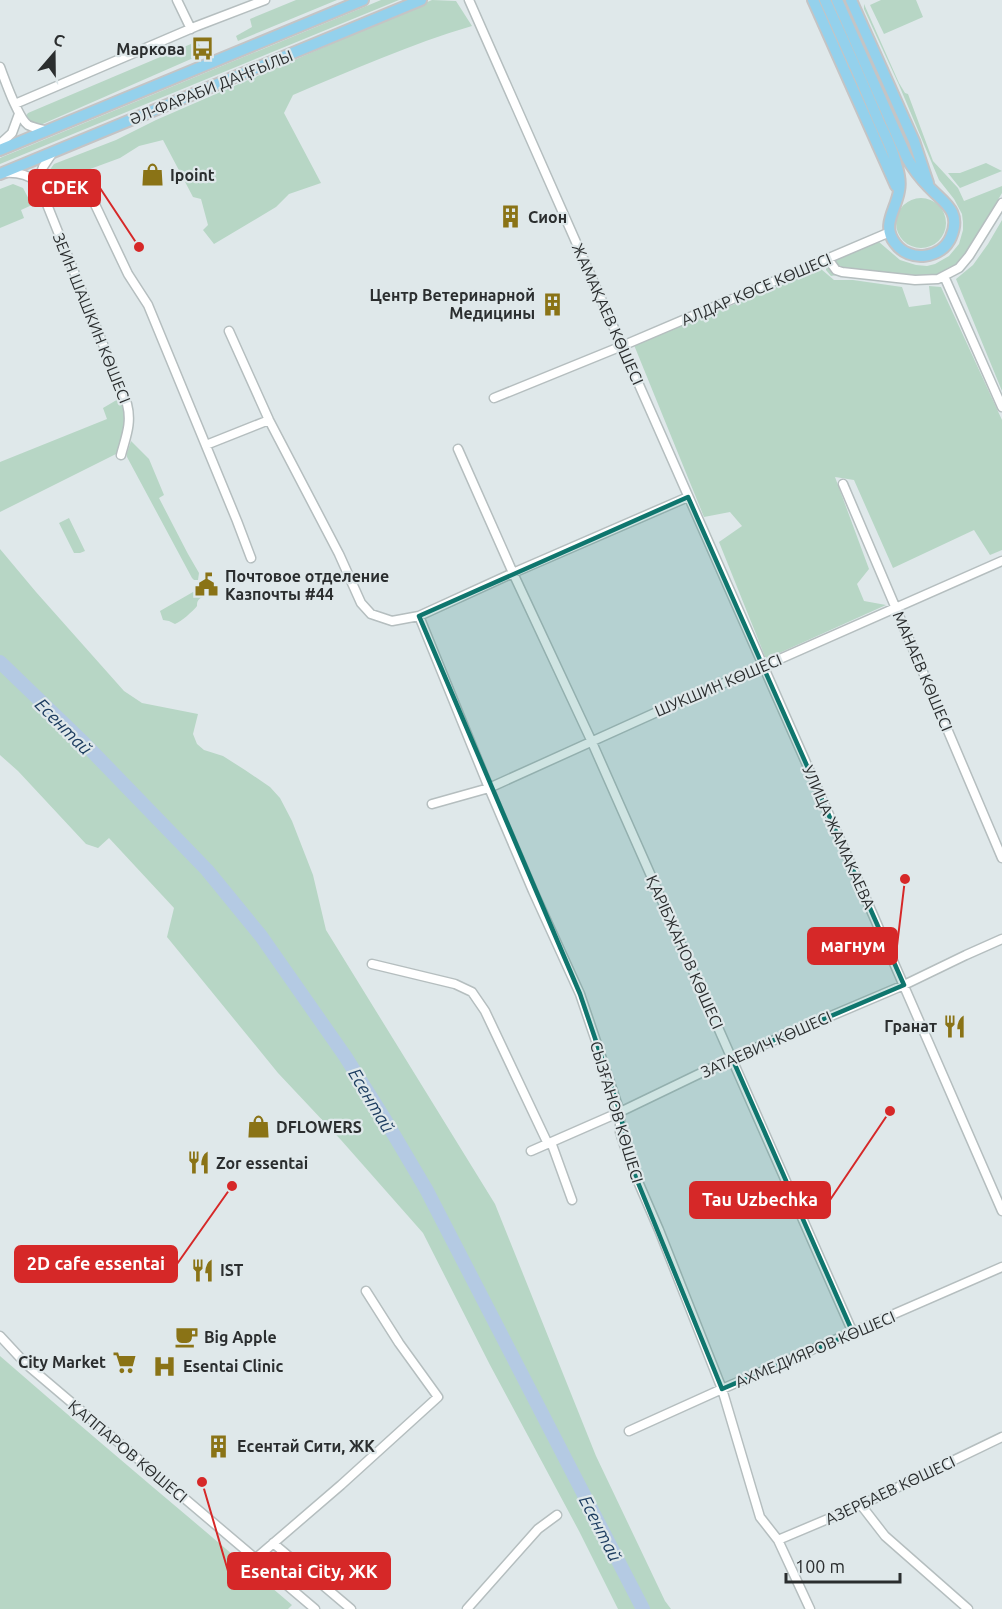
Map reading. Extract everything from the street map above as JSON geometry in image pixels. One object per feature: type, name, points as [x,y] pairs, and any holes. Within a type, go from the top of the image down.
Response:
[{"type":"main road","name":"ӘЛ-ФАРАБИ ДАҢҒЫЛЫ","points":[[0,150],[363,0]]},
{"type":"main road","name":"ӘЛ-ФАРАБИ ДАҢҒЫЛЫ","points":[[1,173],[421,0]]},
{"type":"main road","points":[[813,0],[899,193]]},
{"type":"main road","points":[[825,0],[896,163],[900,181],[899,193],[889,220],[890,232],[895,243],[904,252],[916,256],[934,254],[948,244],[953,231],[949,205],[930,189],[907,158],[837,0]]},
{"type":"main road","points":[[851,0],[914,141],[930,189]]},
{"type":"street","points":[[177,0],[191,29]]},
{"type":"street","points":[[15,104],[265,0]]},
{"type":"street","name":"ЖАМАҚАЕВ КӨШЕСІ","points":[[469,1],[688,497]]},
{"type":"street","points":[[0,67],[19,114],[25,123],[47,131]]},
{"type":"street","points":[[0,144],[12,134],[19,114]]},
{"type":"street","points":[[1,173],[24,174],[38,182],[53,152]]},
{"type":"street","name":"ЗЕИН ШАШКИН КӨШЕСІ","points":[[38,182],[127,404],[130,417],[121,455]]},
{"type":"street","points":[[46,202],[74,190],[82,189],[90,196],[128,274],[148,305],[251,558]]},
{"type":"street","points":[[828,259],[836,270],[842,272],[939,279],[959,268],[969,256],[1002,203]]},
{"type":"street","name":"АЛДАР КӨСЕ КӨШЕСІ","points":[[494,398],[890,232]]},
{"type":"street","points":[[944,276],[1002,406]]},
{"type":"street","points":[[229,331],[269,420],[339,554],[361,603],[371,614],[392,621],[418,615],[688,497]]},
{"type":"street","points":[[206,445],[269,420]]},
{"type":"street","name":"ҚАРІБЖАНОВ КӨШЕСІ","points":[[458,449],[591,740],[853,1333]]},
{"type":"street","name":"МАНАЕВ КӨШЕСІ","points":[[843,484],[1002,858]]},
{"type":"street","name":"УЛИЦА ЖАМАКАЕВА","points":[[688,497],[1002,1211]]},
{"type":"street","name":"ШУКШИН КӨШЕСІ","points":[[432,804],[489,788],[591,740],[1002,561]]},
{"type":"street","name":"СЫЗҒАНОВ КӨШЕСІ","points":[[418,615],[533,891],[580,994],[620,1112],[620,1132],[630,1163],[722,1389],[760,1517],[778,1540],[810,1609]]},
{"type":"street","name":"ЗАТАЕВИЧ КӨШЕСІ","points":[[531,1151],[620,1112],[732,1058],[904,985],[1002,939]]},
{"type":"street","points":[[372,964],[455,984],[472,992],[490,1021],[550,1143],[572,1200]]},
{"type":"street","name":"АХМЕДИЯРОВ КӨШЕСІ","points":[[630,1431],[1002,1267]]},
{"type":"street","points":[[255,1559],[286,1534],[438,1397],[399,1343],[366,1291]]},
{"type":"street","name":"ҚАППАРОВ КӨШЕСІ","points":[[0,1336],[26,1364],[309,1607]]},
{"type":"street","name":"АЗЕРБАЕВ КӨШЕСІ","points":[[778,1540],[861,1505],[1002,1437]]},
{"type":"street","points":[[861,1505],[885,1536],[968,1609]]},
{"type":"street","points":[[467,1609],[538,1529],[557,1515]]},
{"type":"street","points":[[273,1544],[351,1609]]},
{"type":"highlighted area","points":[[688,497],[904,985],[732,1058],[853,1333],[722,1389],[630,1163],[620,1112],[580,994],[419,616]]},
{"type":"green space","points":[[296,0],[337,0],[238,41],[236,36],[252,27],[250,19]]},
{"type":"green space","points":[[381,0],[399,0],[0,164],[0,158]]},
{"type":"green space","points":[[432,0],[456,1],[472,26],[404,49],[293,95],[284,113],[321,183],[289,194],[276,207],[214,244],[203,230],[208,225],[201,199],[193,197],[163,140],[139,146],[120,158],[82,172],[80,183],[53,190],[49,187],[47,174],[54,164],[116,140],[156,120]]},
{"type":"green space","points":[[881,0],[916,0],[923,17],[884,34],[870,5]]},
{"type":"green space","points":[[864,4],[899,83],[908,94],[933,161],[958,188],[964,201],[1002,186],[1002,193],[961,260],[950,269],[937,275],[908,277],[850,273],[831,276],[826,270],[826,263],[879,242],[900,260],[916,265],[935,264],[949,256],[959,244],[963,230],[962,214],[939,180],[864,9]]},
{"type":"green space","points":[[198,41],[201,49],[191,59],[38,126],[25,117],[28,113]]},
{"type":"green space","points":[[986,163],[1002,171],[960,188],[948,173],[960,173]]},
{"type":"green space","points":[[13,184],[23,188],[32,205],[21,210],[24,218],[0,228],[0,189]]},
{"type":"green space","points":[[921,198],[930,200],[941,209],[946,223],[944,232],[935,243],[921,248],[912,246],[901,237],[896,223],[898,214],[907,203]]},
{"type":"green space","points":[[1002,220],[1002,391],[956,279],[973,265]]},
{"type":"green space","points":[[821,269],[834,280],[853,280],[902,287],[909,307],[931,304],[929,286],[941,287],[1002,420],[1002,550],[990,555],[974,530],[893,568],[854,480],[835,477],[869,569],[857,584],[864,601],[886,605],[766,659],[719,542],[742,526],[730,512],[704,517],[634,345]]},
{"type":"green space","points":[[120,398],[127,418],[118,453],[0,512],[0,462],[107,419],[103,408]]},
{"type":"green space","points":[[131,441],[149,459],[164,495],[159,498],[199,573],[198,580],[192,578],[127,457]]},
{"type":"green space","points":[[69,518],[85,551],[80,553],[74,553],[59,523]]},
{"type":"green space","points":[[0,549],[124,691],[142,703],[198,714],[193,734],[197,744],[204,750],[223,756],[245,770],[270,787],[280,798],[292,821],[313,875],[326,930],[495,1204],[596,1456],[665,1601],[671,1609],[618,1609],[423,1233],[278,1073],[167,937],[174,908],[109,838],[98,848],[86,844],[18,771],[0,755]]},
{"type":"green space","points":[[193,592],[202,592],[203,597],[198,600],[197,606],[190,613],[175,624],[163,620],[160,611]]},
{"type":"green space","points":[[0,1356],[292,1605],[288,1609],[0,1609]]},
{"type":"waterway","name":"Есентай","points":[[0,662],[84,743],[207,870],[261,936],[345,1056],[426,1189],[643,1609]]},
{"type":"place","name":"Маркова","points":[[203,49]]},
{"type":"place","name":"Ipoint","points":[[152,175]]},
{"type":"place","name":"Сион","points":[[510,217]]},
{"type":"place","name":"CDEK","points":[[139,247]]},
{"type":"place","name":"Центр Ветеринарной Медицины","points":[[553,304]]},
{"type":"place","name":"Почтовое отделение Казпочты #44","points":[[207,585]]},
{"type":"place","name":"магнум","points":[[905,879]]},
{"type":"place","name":"Гранат","points":[[955,1026]]},
{"type":"place","name":"Tau Uzbechka","points":[[890,1111]]},
{"type":"place","name":"DFLOWERS","points":[[258,1127]]},
{"type":"place","name":"Zor essentai","points":[[198,1163]]},
{"type":"place","name":"2D cafe essentai","points":[[232,1186]]},
{"type":"place","name":"IST","points":[[202,1270]]},
{"type":"place","name":"Big Apple","points":[[186,1337]]},
{"type":"place","name":"City Market","points":[[124,1362]]},
{"type":"place","name":"Esentai Clinic","points":[[165,1366]]},
{"type":"place","name":"Есентай Сити, ЖК","points":[[219,1446]]},
{"type":"place","name":"Esentai City, ЖК","points":[[202,1482]]}]
